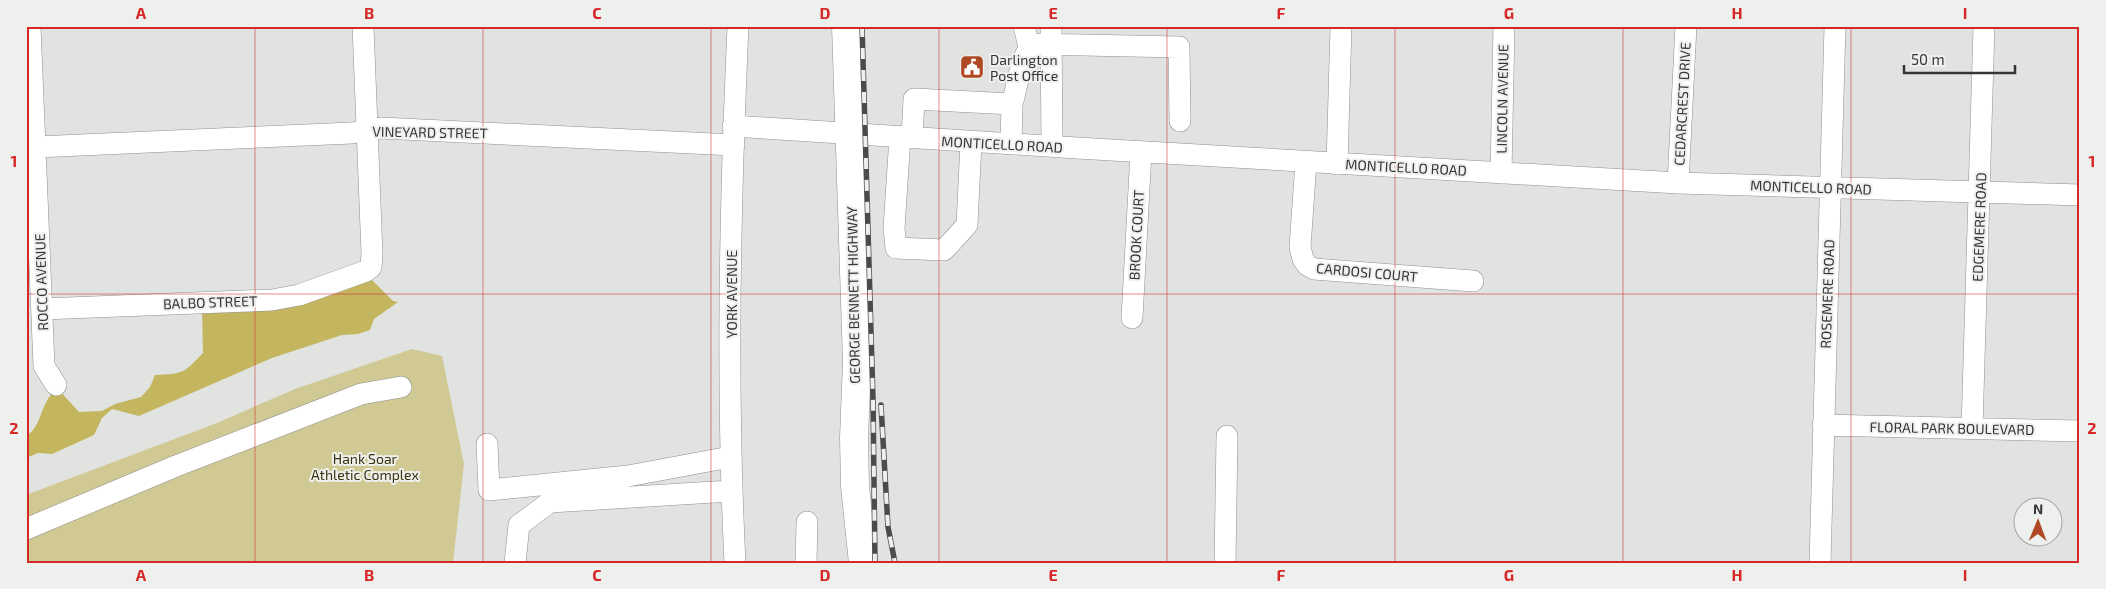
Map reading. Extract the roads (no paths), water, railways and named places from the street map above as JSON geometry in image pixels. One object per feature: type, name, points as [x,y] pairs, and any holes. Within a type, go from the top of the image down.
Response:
[{"type":"main road","name":"GEORGE BENNETT HIGHWAY","points":[[846,26],[848,135],[857,362],[854,438],[863,563]]},
{"type":"street","name":"ROCCO AVENUE","points":[[30,26],[44,366],[56,384]]},
{"type":"street","points":[[363,26],[366,130]]},
{"type":"street","name":"YORK AVENUE","points":[[735,563],[730,457],[734,136],[738,26]]},
{"type":"street","points":[[1011,144],[1012,104],[1028,47],[1024,26]]},
{"type":"street","points":[[1337,164],[1341,26]]},
{"type":"street","name":"LINCOLN AVENUE","points":[[1501,172],[1504,26]]},
{"type":"street","name":"CEDARCREST DRIVE","points":[[1678,182],[1686,26]]},
{"type":"street","name":"ROSEMERE ROAD","points":[[1820,563],[1835,26]]},
{"type":"street","name":"EDGEMERE ROAD","points":[[1972,428],[1984,26]]},
{"type":"street","points":[[1028,47],[1051,35],[1179,47],[1180,120]]},
{"type":"street","points":[[1051,35],[1052,146]]},
{"type":"street","points":[[971,142],[967,225],[944,250],[896,248],[894,228],[906,138],[914,99],[1012,104]]},
{"type":"street","name":"VINEYARD STREET","points":[[36,147],[352,133],[381,128],[734,136]]},
{"type":"street","name":"BALBO STREET","points":[[42,309],[272,300],[300,295],[366,271],[371,267],[372,254],[366,130]]},
{"type":"street","name":"MONTICELLO ROAD","points":[[734,136],[848,135],[1678,182],[2080,195]]},
{"type":"street","name":"BROOK COURT","points":[[1132,318],[1141,152]]},
{"type":"street","name":"CARDOSI COURT","points":[[1306,162],[1300,247],[1307,265],[1314,269],[1473,281]]},
{"type":"street","points":[[26,529],[176,466],[361,394],[401,387]]},
{"type":"street","name":"FLORAL PARK BOULEVARD","points":[[1824,425],[2080,431]]},
{"type":"street","points":[[1225,563],[1227,436]]},
{"type":"street","points":[[487,444],[489,490],[628,476],[730,457]]},
{"type":"street","points":[[515,563],[519,525],[550,502],[731,491]]},
{"type":"street","points":[[806,563],[807,522]]},
{"type":"railway","points":[[862,26],[873,400],[875,563]]},
{"type":"railway","points":[[881,405],[888,527],[895,563]]},
{"type":"place","name":"Darlington Post Office","points":[[972,67]]},
{"type":"park label","name":"Hank Soar Athletic Complex","points":[[365,466]]}]
